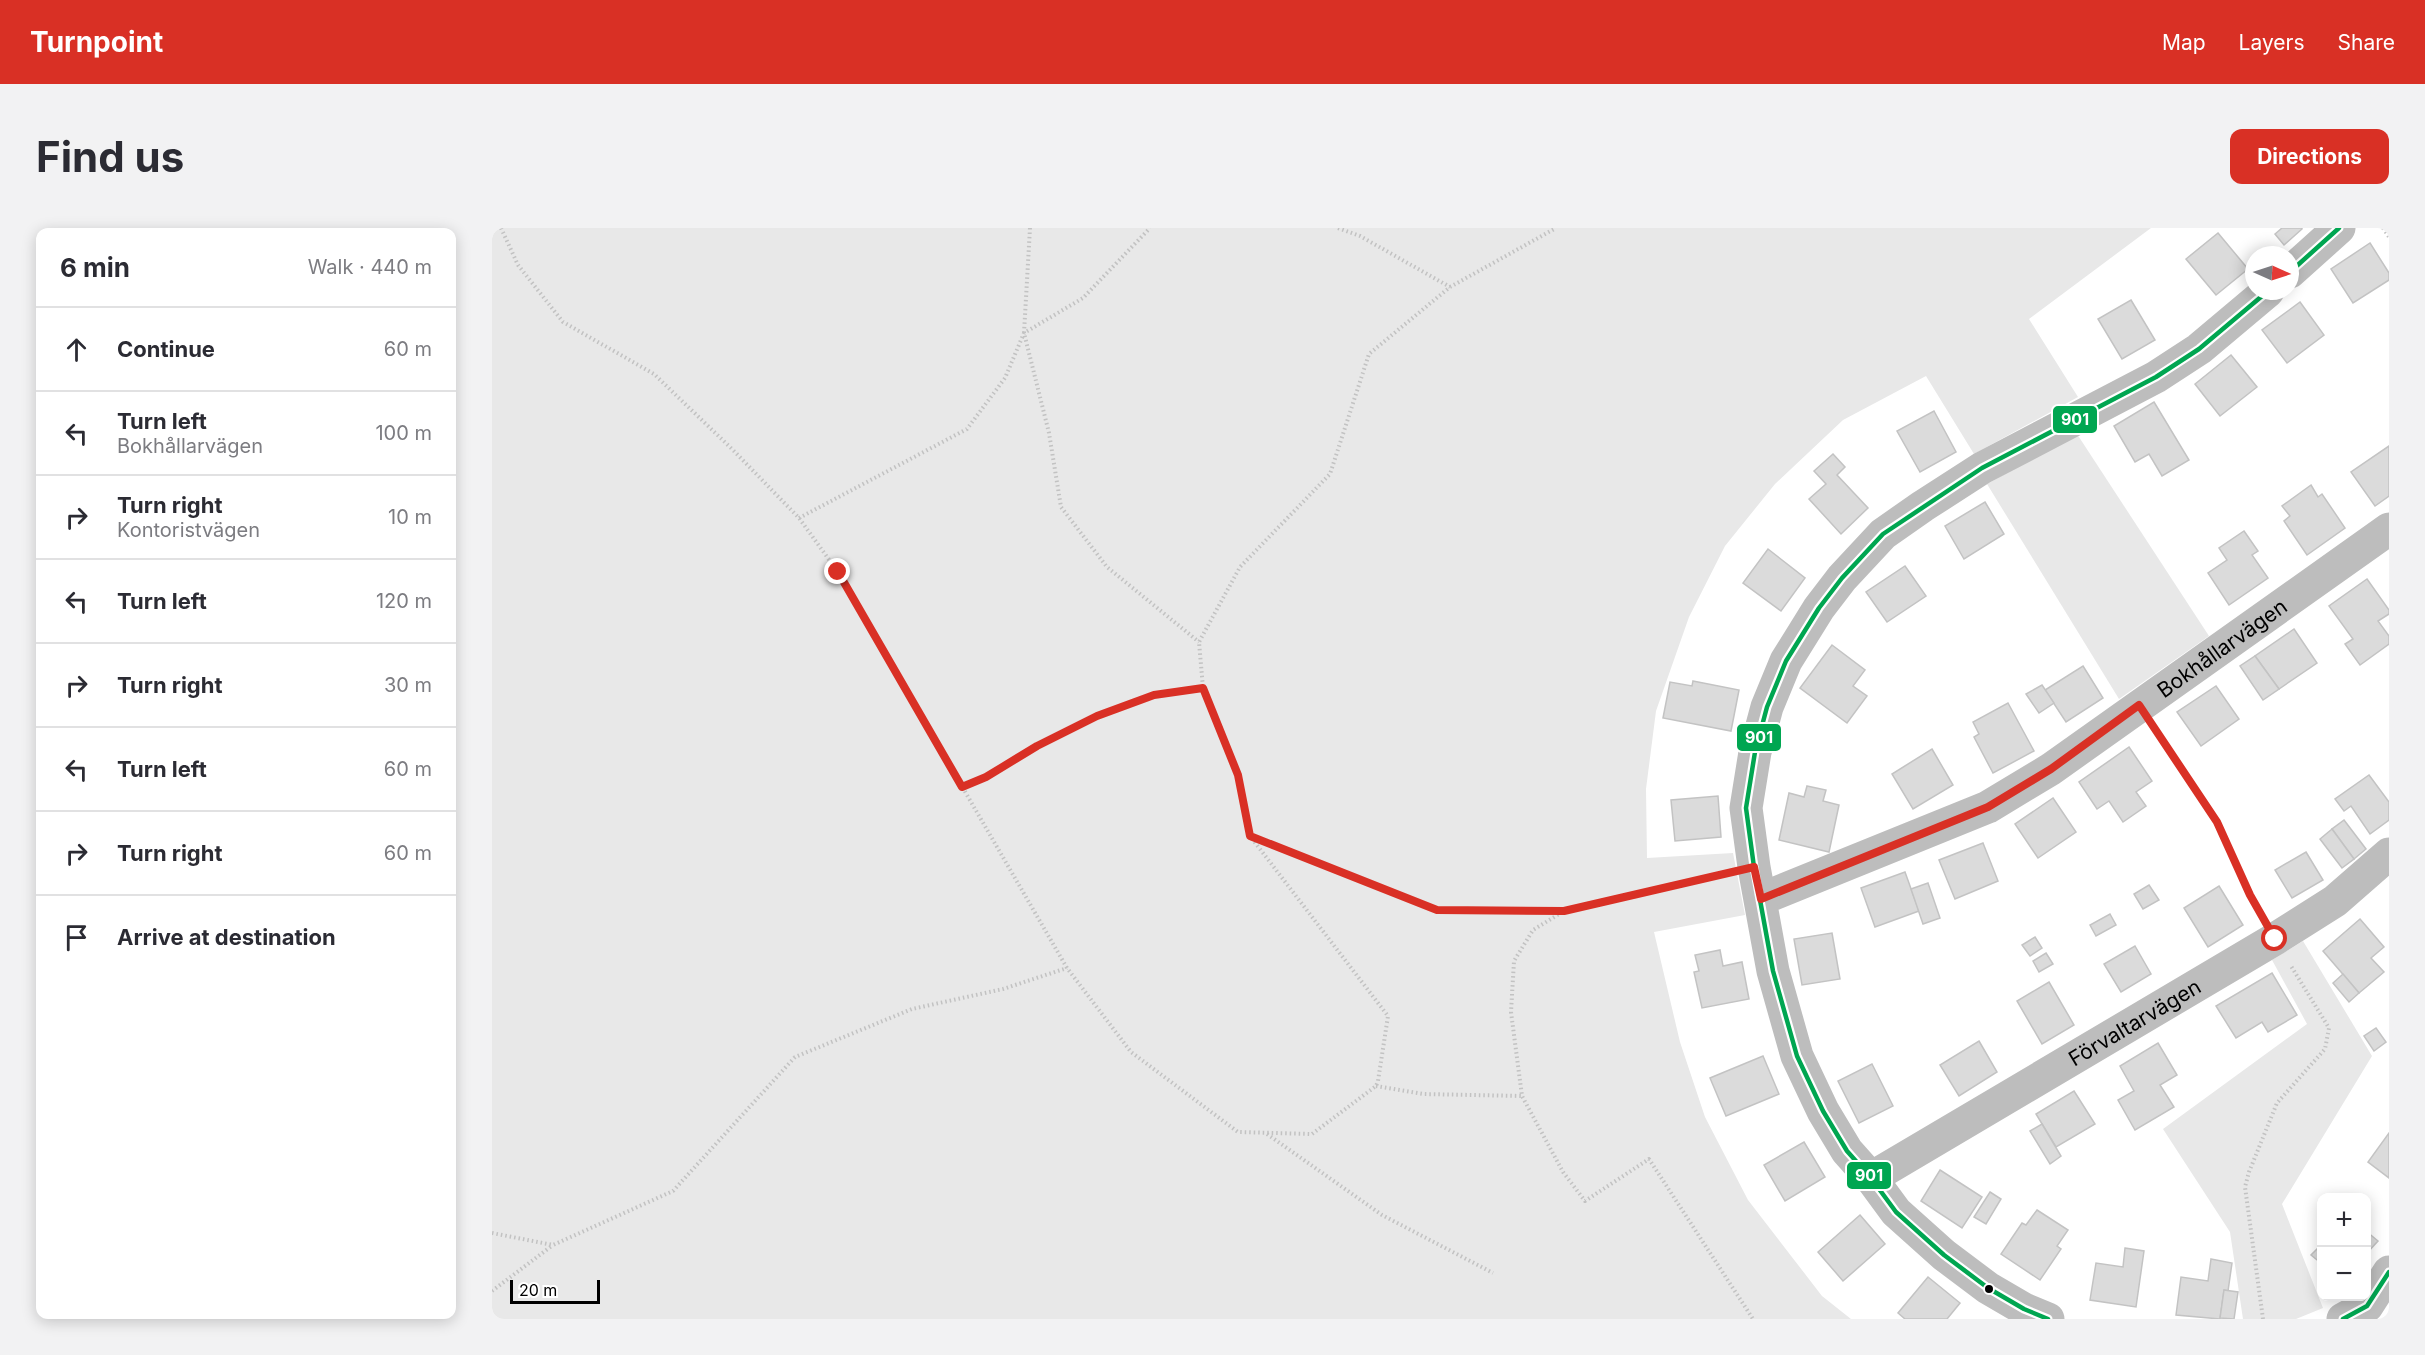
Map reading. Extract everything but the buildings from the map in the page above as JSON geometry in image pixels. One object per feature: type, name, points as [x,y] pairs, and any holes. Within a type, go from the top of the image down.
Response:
[{"type":"street","points":[[2299,265],[2339,228]]},
{"type":"street","points":[[2048,1319],[2024,1309],[1988,1288],[1944,1256],[1896,1212],[1871,1178],[1847,1151],[1823,1111],[1797,1056],[1773,971],[1746,808],[1755,752],[1767,708],[1785,661],[1819,608],[1842,578],[1883,534],[1982,468],[2156,377],[2199,349],[2257,300]]},
{"type":"street","name":"Bokhållarvägen","points":[[1761,899],[1988,807],[2051,769],[2389,529]]},
{"type":"street","name":"Förvaltarvägen","points":[[1871,1178],[2275,939],[2335,901],[2389,854]]},
{"type":"street","points":[[2343,1319],[2367,1306],[2389,1272]]},
{"type":"path","points":[[501,228],[518,265],[563,322],[654,374],[799,518],[838,572],[1067,968],[1131,1052],[1238,1132],[1312,1134],[1376,1086],[1388,1016],[1250,836],[1238,775],[1203,688],[1199,642],[1240,567],[1330,474],[1369,354],[1450,287],[1556,228]]},
{"type":"path","points":[[1029,228],[1024,333],[1049,433],[1061,507],[1107,567],[1199,642]]},
{"type":"path","points":[[799,518],[967,429],[1005,378],[1024,333],[1083,298],[1150,228]]},
{"type":"path","points":[[1338,228],[1360,236],[1450,287]]},
{"type":"path","points":[[2383,228],[2389,237]]},
{"type":"path","points":[[962,787],[986,777],[1037,746],[1097,716],[1154,695],[1203,688]]},
{"type":"path","points":[[2139,705],[2217,822],[2250,895],[2329,1028],[2325,1049],[2277,1103],[2245,1187],[2263,1319]]},
{"type":"path","points":[[1250,836],[1437,910],[1564,911],[1754,867]]},
{"type":"path","points":[[1564,911],[1533,930],[1514,961],[1511,1012],[1522,1096],[1563,1172],[1585,1202],[1649,1159],[1753,1319]]},
{"type":"path","points":[[492,1291],[553,1245],[673,1191],[795,1057],[912,1009],[1003,989],[1067,968]]},
{"type":"path","points":[[1376,1086],[1423,1094],[1522,1096]]},
{"type":"path","points":[[1267,1133],[1382,1215],[1493,1273]]},
{"type":"path","points":[[492,1233],[553,1245]]},
{"type":"shaded area","points":[[492,228],[2151,228],[2029,319],[2078,397],[1974,454],[1926,376],[1843,420],[1775,484],[1725,546],[1689,617],[1656,711],[1646,789],[1647,858],[1733,853],[1745,915],[1654,932],[1680,1042],[1705,1117],[1748,1200],[1822,1296],[1851,1319],[492,1319]]},
{"type":"shaded area","points":[[2077,434],[2209,636],[2119,699],[1987,484]]},
{"type":"shaded area","points":[[2303,941],[2372,1056],[2282,1204],[2317,1293],[2317,1301],[2320,1301],[2323,1308],[2296,1319],[2243,1319],[2230,1232],[2163,1129],[2307,1024],[2272,960]]},
{"type":"transit line","name":"901","points":[[2299,264],[2339,228]]},
{"type":"transit line","name":"901","points":[[2048,1319],[2024,1309],[1988,1288],[1944,1255],[1896,1212],[1871,1178],[1847,1151],[1823,1111],[1797,1056],[1773,971],[1746,808],[1755,752],[1767,707],[1786,661],[1819,608],[1842,578],[1883,534],[1982,468],[2156,377],[2199,349],[2257,300]]},
{"type":"transit line","name":"901","points":[[2343,1319],[2367,1306],[2389,1272]]},
{"type":"route","points":[[838,572],[962,787],[986,777],[1037,746],[1097,716],[1154,695],[1203,688],[1238,775],[1250,836],[1437,910],[1564,911],[1754,867],[1761,899],[1988,807],[2051,769],[2139,705],[2217,822],[2250,895],[2275,939]]}]
